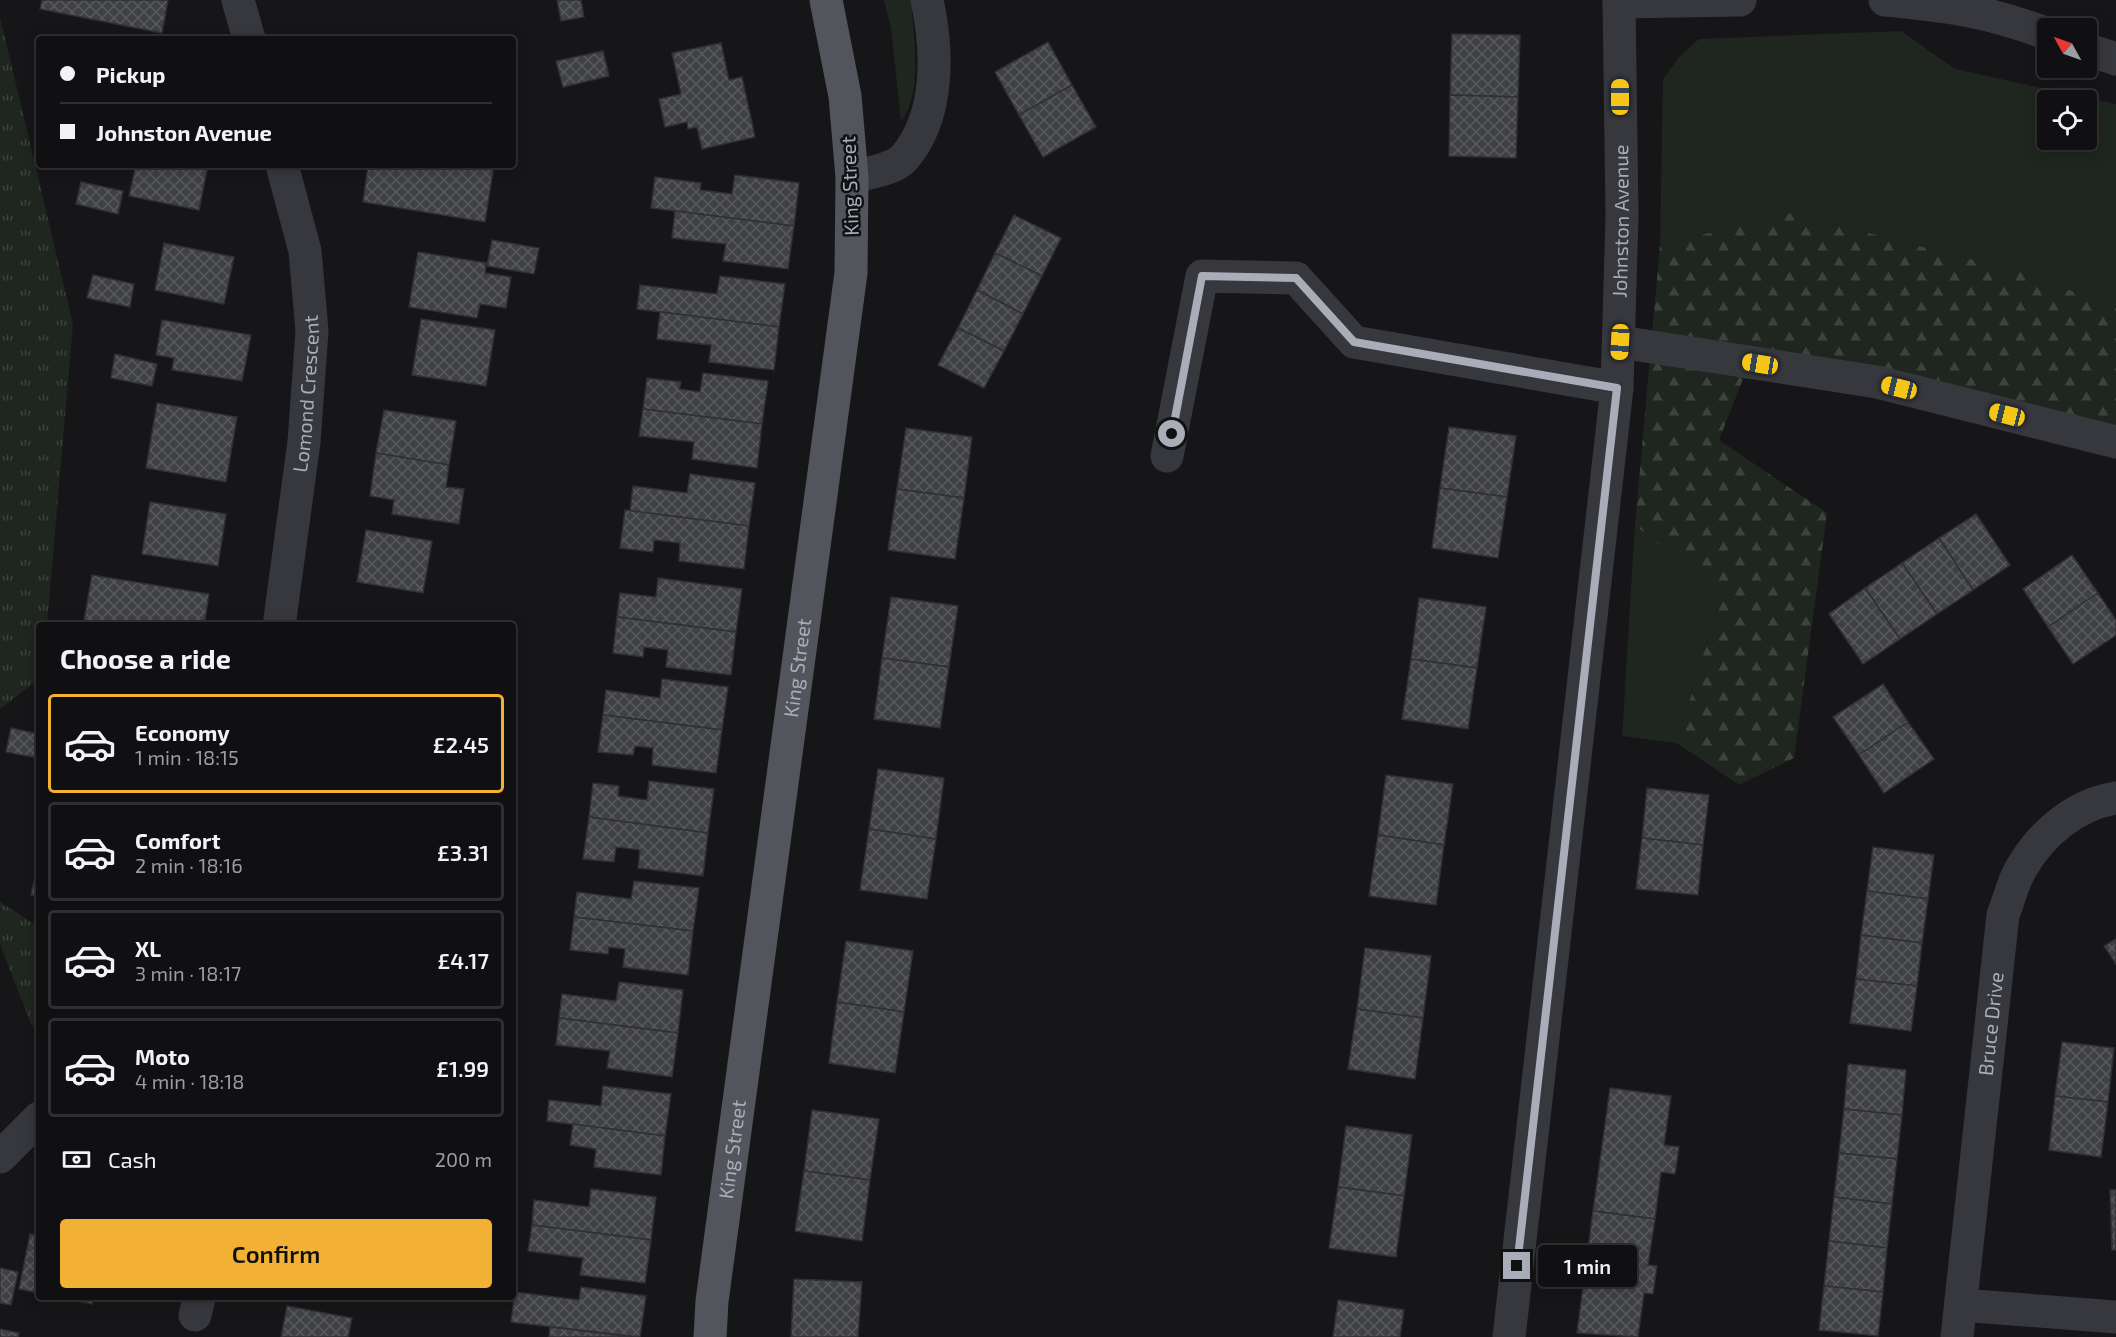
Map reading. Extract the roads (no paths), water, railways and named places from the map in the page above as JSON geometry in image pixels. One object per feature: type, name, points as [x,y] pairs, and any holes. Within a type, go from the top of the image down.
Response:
[{"type":"main road","name":"King Street","points":[[710,1337],[714,1289],[851,273],[852,177],[845,96],[826,0]]},
{"type":"street","points":[[238,0],[248,36]]},
{"type":"street","points":[[852,177],[888,168],[903,159],[923,127],[934,77],[934,33],[927,0]]},
{"type":"street","points":[[1619,1],[1740,0]]},
{"type":"street","points":[[1885,0],[1955,6],[2014,21],[2037,30]]},
{"type":"street","name":"Johnston Avenue","points":[[1509,1337],[1617,388],[1620,342],[1619,1]]},
{"type":"street","points":[[2097,53],[2116,59]]},
{"type":"street","name":"Lomond Crescent","points":[[280,622],[304,442],[312,331],[305,251],[283,168]]},
{"type":"street","points":[[1167,456],[1202,276],[1296,278],[1354,342],[1617,388]]},
{"type":"street","points":[[1620,342],[1877,382],[2116,442]]},
{"type":"street","name":"Bruce Drive","points":[[1957,1337],[2003,915],[2021,868],[2048,834],[2076,811],[2116,798]]},
{"type":"street","points":[[0,1156],[36,1121]]},
{"type":"street","points":[[1961,1305],[2116,1317]]}]
